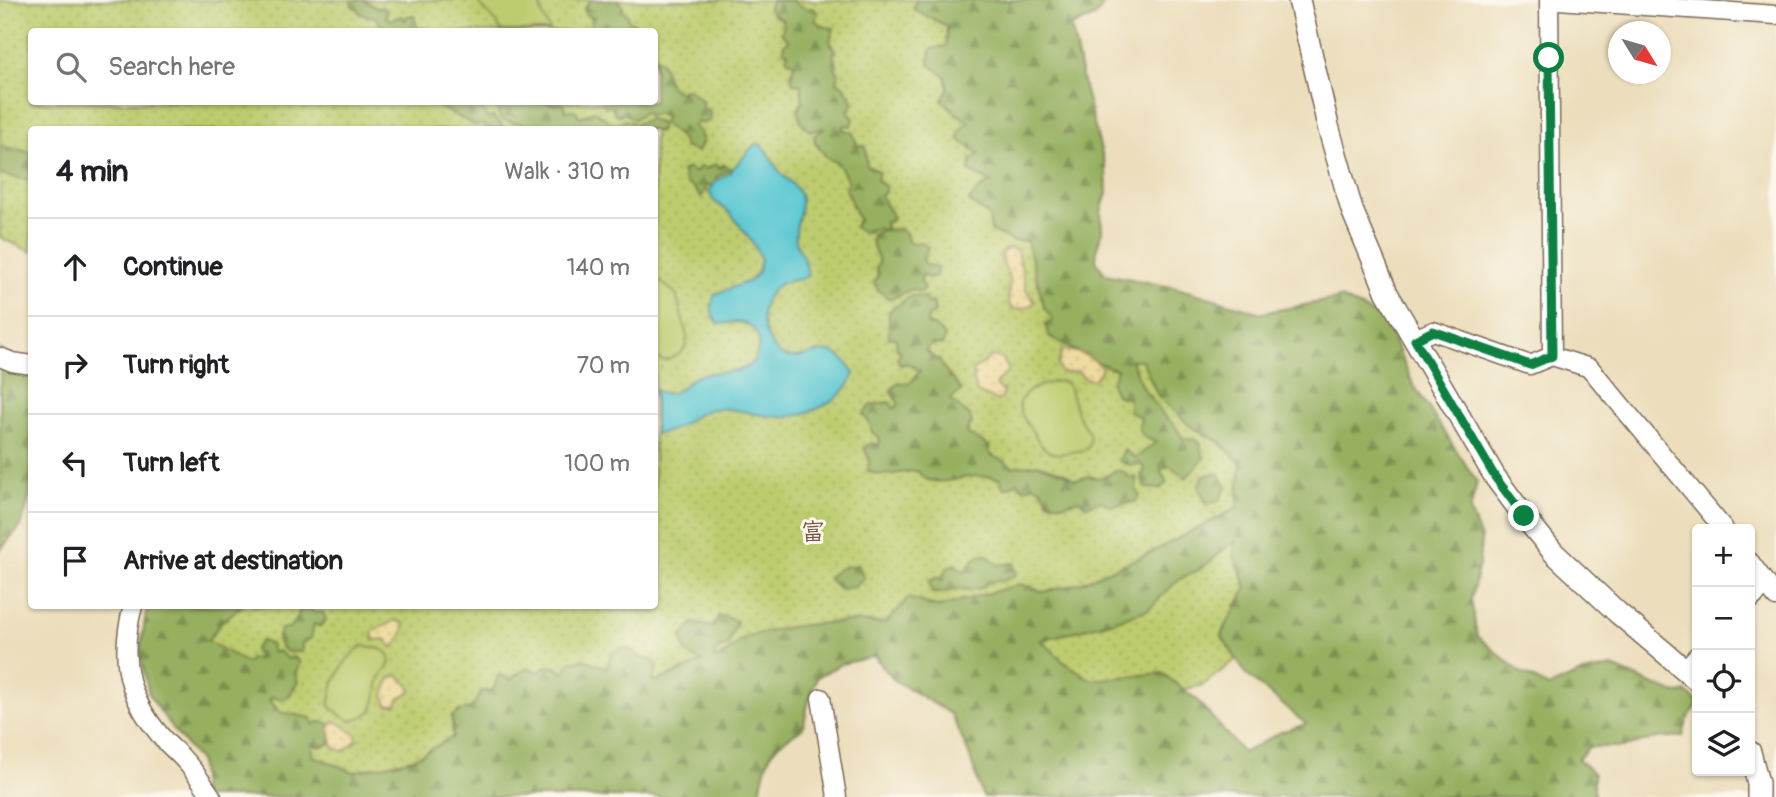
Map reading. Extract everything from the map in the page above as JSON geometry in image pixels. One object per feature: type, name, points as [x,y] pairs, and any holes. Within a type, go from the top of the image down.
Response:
[{"type":"street","points":[[1299,0],[1328,126],[1352,210],[1387,293],[1495,477],[1547,544],[1618,613],[1692,667]]},
{"type":"street","points":[[1549,0],[1552,356]]},
{"type":"street","points":[[1558,0],[1776,15]]},
{"type":"street","points":[[1415,340],[1433,331],[1530,365],[1552,356],[1590,368],[1720,524]]},
{"type":"street","points":[[0,357],[28,364]]},
{"type":"street","points":[[1755,568],[1772,590],[1755,598]]},
{"type":"street","points":[[133,609],[125,646],[128,673],[135,696],[147,718],[186,761],[212,797]]},
{"type":"street","points":[[821,698],[837,797]]},
{"type":"street","points":[[1755,771],[1758,797]]},
{"type":"green space","points":[[0,0],[1024,0],[1074,299],[1331,353],[1315,598],[1203,685],[1011,727],[932,632],[354,787],[230,756],[173,609],[658,609],[658,126],[28,126],[28,251],[0,237]]},
{"type":"green space","points":[[351,0],[363,0],[387,10],[386,17],[391,20],[401,16],[405,20],[407,16],[414,16],[418,28],[384,28],[375,17],[360,14],[358,9],[352,6]]},
{"type":"green space","points":[[479,0],[540,0],[541,12],[549,28],[500,28],[479,4]]},
{"type":"green space","points":[[591,0],[616,0],[623,6],[629,21],[637,28],[592,28],[590,22],[594,18],[586,15],[584,8]]},
{"type":"green space","points":[[792,0],[801,7],[813,8],[818,13],[815,19],[819,24],[834,28],[830,41],[836,51],[833,55],[837,64],[835,69],[839,73],[837,82],[845,87],[854,103],[848,111],[854,119],[851,126],[844,125],[842,129],[853,133],[857,145],[865,146],[867,166],[879,171],[877,180],[886,187],[880,196],[893,217],[890,222],[885,221],[886,227],[883,230],[899,229],[906,233],[911,244],[921,242],[928,247],[923,259],[925,264],[937,268],[936,276],[929,278],[922,275],[924,290],[918,292],[912,289],[890,299],[878,290],[874,282],[878,276],[876,268],[879,262],[871,241],[872,235],[881,230],[877,227],[863,233],[854,227],[858,220],[846,189],[848,180],[838,164],[829,160],[815,143],[814,136],[825,128],[810,131],[799,117],[803,102],[801,84],[793,83],[791,77],[794,63],[789,61],[786,57],[788,53],[783,50],[784,44],[789,41],[781,32],[784,26],[782,20],[772,14],[769,8],[771,1]]},
{"type":"green space","points":[[917,0],[1096,0],[1103,5],[1095,17],[1071,26],[1106,169],[1107,193],[1101,212],[1102,231],[1096,261],[1105,274],[1177,288],[1262,313],[1341,298],[1385,320],[1413,384],[1477,482],[1470,511],[1481,539],[1479,565],[1471,599],[1477,636],[1520,672],[1549,687],[1579,674],[1612,667],[1673,693],[1687,692],[1692,697],[1692,713],[1683,736],[1657,738],[1625,747],[1589,747],[1578,759],[1594,774],[1594,797],[983,797],[969,754],[951,714],[894,680],[876,656],[841,664],[817,677],[803,728],[776,747],[768,759],[760,797],[202,797],[200,762],[149,695],[140,653],[147,609],[238,609],[221,622],[208,641],[247,663],[251,658],[258,659],[254,650],[261,641],[270,644],[273,653],[278,651],[288,659],[294,657],[300,663],[295,674],[298,682],[289,696],[282,700],[272,697],[269,700],[280,712],[312,718],[313,724],[328,723],[332,732],[329,744],[319,747],[313,744],[313,756],[354,772],[413,759],[453,737],[452,716],[472,707],[482,691],[493,690],[499,674],[512,680],[527,668],[541,672],[545,666],[555,667],[564,673],[569,662],[583,659],[607,668],[611,654],[620,648],[631,649],[641,658],[650,659],[658,665],[653,681],[658,681],[702,662],[687,654],[681,638],[693,623],[713,627],[719,615],[737,621],[728,645],[716,651],[714,659],[724,655],[745,638],[784,628],[852,622],[886,623],[908,598],[939,607],[1021,584],[1044,592],[1080,583],[1150,553],[1237,508],[1241,463],[1216,440],[1190,426],[1158,396],[1142,360],[1131,360],[1142,387],[1183,438],[1199,441],[1204,458],[1186,478],[1170,466],[1160,470],[1167,483],[1160,489],[1145,488],[1141,476],[1145,470],[1140,463],[1130,465],[1119,461],[1124,450],[1136,458],[1156,442],[1145,438],[1139,430],[1141,418],[1129,411],[1129,399],[1117,396],[1111,384],[1117,369],[1093,360],[1049,336],[1045,324],[1053,320],[1044,307],[1027,241],[1013,241],[991,231],[989,216],[969,201],[977,191],[991,182],[969,171],[972,159],[979,154],[958,139],[961,129],[969,122],[942,99],[948,89],[945,76],[929,65],[931,49],[946,46],[947,26],[913,9]],"holes":[[[1235,541],[1234,556],[1247,587],[1221,635],[1246,674],[1306,724],[1281,732],[1243,753],[1196,699],[1162,673],[1092,680],[1064,662],[1041,640],[1115,621],[1149,609],[1178,580],[1202,568]]]},
{"type":"green space","points":[[658,59],[670,85],[680,92],[683,89],[690,90],[702,101],[702,108],[709,110],[711,119],[703,124],[698,122],[694,126],[700,132],[703,142],[697,152],[684,147],[681,138],[663,123],[665,117],[657,113],[650,116],[644,112],[634,119],[624,113],[618,115],[613,111],[614,107],[604,105],[658,105]]},
{"type":"green space","points":[[436,105],[476,105],[487,118],[494,117],[502,126],[474,125]]},
{"type":"green space","points":[[499,105],[564,105],[566,111],[575,110],[580,117],[594,111],[615,125],[623,121],[635,124],[649,119],[661,124],[659,132],[658,126],[524,126],[522,123],[504,120],[498,111]]},
{"type":"green space","points":[[0,146],[28,151],[28,180],[0,174]]},
{"type":"green space","points":[[716,164],[720,167],[724,164],[731,169],[716,177],[717,183],[714,186],[706,185],[701,197],[693,187],[686,184],[682,171],[688,168],[695,173],[701,166],[706,169]]},
{"type":"green space","points":[[658,279],[676,294],[687,336],[686,346],[681,353],[665,361],[658,359]]},
{"type":"green space","points":[[911,296],[924,297],[927,303],[933,302],[935,312],[928,318],[927,324],[934,326],[945,336],[943,345],[932,344],[926,350],[940,360],[961,391],[950,400],[970,416],[972,424],[968,427],[968,434],[989,446],[990,454],[1012,467],[1037,464],[1065,473],[1075,480],[1089,476],[1103,477],[1115,470],[1124,472],[1129,478],[1136,477],[1136,489],[1140,496],[1135,502],[1111,506],[1100,501],[1087,506],[1079,500],[1064,504],[1049,502],[1041,488],[1034,485],[1024,489],[1018,482],[1005,489],[1001,479],[971,476],[934,481],[927,480],[918,471],[887,475],[868,471],[869,458],[864,448],[871,443],[879,445],[880,439],[872,432],[863,414],[871,405],[889,402],[893,408],[897,407],[898,402],[890,391],[897,384],[911,382],[920,371],[907,363],[901,365],[897,359],[901,352],[897,349],[896,338],[889,338],[889,311]]},
{"type":"green space","points":[[0,349],[15,374],[28,377],[28,502],[21,526],[0,550]]},
{"type":"green space","points":[[1062,381],[1069,386],[1077,413],[1090,439],[1087,449],[1053,453],[1040,443],[1022,416],[1020,403],[1027,393],[1034,389]]},
{"type":"green space","points":[[1218,473],[1227,486],[1219,501],[1207,504],[1198,487],[1203,476]]},
{"type":"green space","points":[[987,555],[998,565],[1014,563],[1016,575],[1003,581],[988,582],[977,589],[932,593],[929,582],[936,577],[943,580],[949,566],[956,565],[964,572],[977,556]]},
{"type":"green space","points":[[858,565],[864,578],[855,587],[839,589],[828,578],[842,568]]},
{"type":"green space","points":[[302,609],[309,609],[315,613],[323,612],[326,620],[320,626],[314,624],[311,638],[302,643],[302,652],[287,652],[278,642],[278,636],[281,629],[289,628],[298,618]]},
{"type":"green space","points":[[362,646],[382,649],[390,659],[379,681],[373,708],[351,721],[330,706],[330,698],[339,673],[349,657]]},
{"type":"sand","points":[[1010,248],[1019,256],[1026,290],[1035,302],[1020,309],[1011,307],[1008,298],[1009,278],[1002,261],[1002,252]]},
{"type":"sand","points":[[1062,350],[1084,355],[1102,368],[1096,377],[1090,380],[1078,371],[1060,371],[1058,365]]},
{"type":"sand","points":[[990,356],[1001,358],[1008,368],[1008,372],[996,382],[996,386],[1003,391],[1003,396],[998,401],[977,392],[973,381],[974,369]]},
{"type":"sand","points":[[395,620],[405,624],[404,631],[395,645],[392,647],[385,639],[374,640],[372,632]]},
{"type":"sand","points":[[398,675],[410,686],[411,691],[399,699],[397,705],[387,705],[384,696],[390,678]]},
{"type":"sand","points":[[333,722],[338,722],[356,735],[357,740],[344,751],[336,749],[332,744],[329,728]]},
{"type":"water","points":[[755,144],[761,145],[780,172],[794,185],[800,197],[796,240],[805,262],[807,276],[784,282],[767,298],[762,318],[769,340],[779,353],[785,356],[799,357],[826,351],[835,353],[850,367],[854,373],[853,377],[838,397],[799,415],[779,417],[714,409],[699,414],[673,430],[658,433],[658,391],[674,393],[697,376],[745,368],[755,359],[759,346],[753,328],[741,322],[720,324],[713,314],[715,294],[750,281],[758,272],[761,259],[755,246],[730,213],[714,201],[709,192],[715,182],[728,174]]},
{"type":"district","name":"富","points":[[813,532]]},
{"type":"route","points":[[1524,516],[1495,477],[1415,340],[1433,331],[1530,365],[1552,356],[1549,58]]}]
